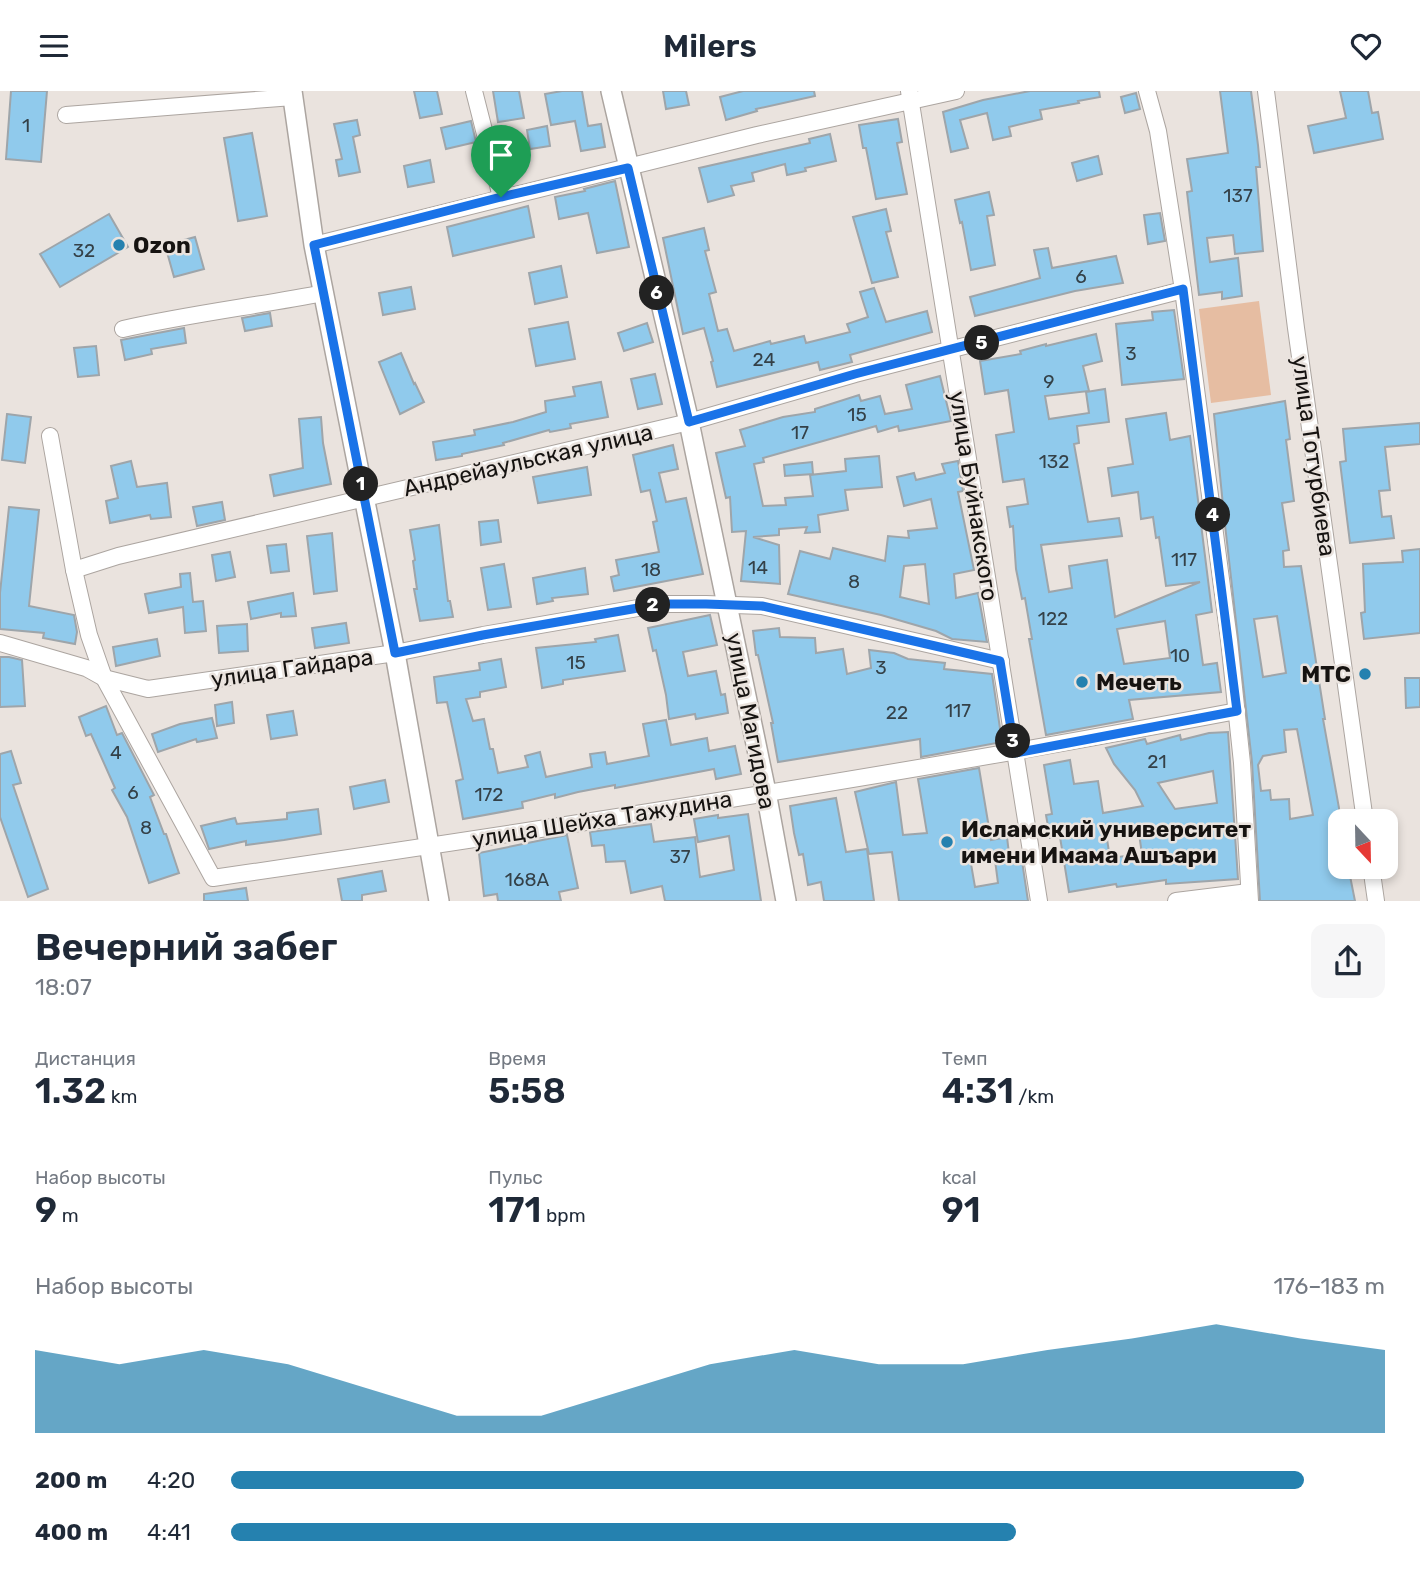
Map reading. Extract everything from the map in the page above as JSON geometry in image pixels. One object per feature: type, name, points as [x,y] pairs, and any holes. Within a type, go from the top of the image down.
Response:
[{"type":"main road","name":"улица Магидова","points":[[611,91],[689,422],[786,901]]},
{"type":"main road","points":[[293,94],[314,245],[395,653],[439,901]]},
{"type":"street","points":[[474,91],[501,197]]},
{"type":"street","points":[[314,245],[910,96],[956,91]]},
{"type":"street","points":[[1147,91],[1158,131],[1183,289],[1237,711],[1249,897],[1176,901]]},
{"type":"street","name":"улица Тотурбиева","points":[[1266,91],[1363,809]]},
{"type":"street","points":[[66,115],[293,94]]},
{"type":"street","name":"улица Буйнакского","points":[[910,96],[1039,901]]},
{"type":"street","name":"Андрейаульская улица","points":[[74,570],[118,556],[689,422],[855,374],[1183,289]]},
{"type":"street","points":[[123,329],[175,317],[238,309],[324,293]]},
{"type":"street","points":[[50,436],[74,570],[89,635],[104,678]]},
{"type":"street","name":"улица Гайдара","points":[[0,643],[86,669],[104,678],[148,689],[395,653],[661,604],[762,606],[1000,661]]},
{"type":"street","name":"улица Шейха Тажудина","points":[[104,678],[213,879],[1015,753],[1237,711]]},
{"type":"street","points":[[1373,879],[1376,901]]},
{"type":"shaded area","points":[[1259,301],[1271,395],[1211,403],[1199,309]]},
{"type":"building","points":[[11,91],[47,91],[41,162],[6,159]]},
{"type":"building","points":[[414,91],[437,91],[442,114],[420,118]]},
{"type":"building","points":[[493,91],[519,91],[524,118],[498,122]]},
{"type":"building","points":[[582,91],[588,126],[601,124],[605,147],[581,151],[575,121],[551,125],[545,94]]},
{"type":"building","points":[[663,91],[686,91],[689,105],[666,109]]},
{"type":"building","points":[[743,91],[814,91],[815,96],[756,109],[757,111],[726,120],[720,97]]},
{"type":"building","points":[[1030,91],[1099,91],[1100,97],[1040,110],[1042,119],[1009,127],[1011,136],[993,140],[987,113],[960,120],[968,148],[951,152],[943,112],[983,100]]},
{"type":"building","points":[[1220,91],[1251,91],[1260,167],[1256,167],[1263,251],[1235,254],[1233,235],[1207,238],[1210,262],[1238,258],[1242,296],[1222,299],[1222,292],[1199,295],[1187,192],[1192,191],[1187,159],[1228,153]]},
{"type":"building","points":[[1340,91],[1368,91],[1372,113],[1378,112],[1383,139],[1314,153],[1308,126],[1346,118]]},
{"type":"building","points":[[1136,93],[1140,109],[1125,113],[1121,97]]},
{"type":"building","points":[[898,119],[902,142],[897,143],[907,194],[876,199],[859,125]]},
{"type":"building","points":[[357,120],[360,135],[353,137],[360,172],[339,176],[336,160],[342,159],[334,124]]},
{"type":"building","points":[[471,121],[476,142],[446,149],[441,128]]},
{"type":"building","points":[[547,126],[550,146],[530,149],[527,130]]},
{"type":"building","points":[[252,133],[267,216],[238,221],[224,138]]},
{"type":"building","points":[[830,134],[836,161],[787,175],[785,164],[752,173],[754,181],[731,186],[734,195],[708,202],[699,168],[810,143],[809,139]]},
{"type":"building","points":[[1098,156],[1102,174],[1077,181],[1072,163]]},
{"type":"building","points":[[430,160],[434,182],[408,187],[404,166]]},
{"type":"building","points":[[615,181],[629,247],[597,253],[588,213],[559,219],[555,197]]},
{"type":"building","points":[[989,192],[994,215],[987,216],[995,265],[971,270],[955,200]]},
{"type":"building","points":[[528,206],[534,237],[453,256],[447,227]]},
{"type":"building","points":[[886,209],[891,231],[886,232],[898,277],[872,283],[853,217]]},
{"type":"building","points":[[1160,213],[1165,241],[1148,244],[1144,215]]},
{"type":"building","points":[[109,214],[128,247],[60,287],[40,254]]},
{"type":"building","points":[[704,228],[709,250],[705,251],[716,292],[709,294],[718,331],[727,329],[734,351],[770,341],[771,344],[804,336],[806,343],[850,332],[847,324],[868,317],[860,292],[874,288],[886,322],[927,311],[932,332],[850,355],[852,362],[820,370],[818,362],[717,387],[704,328],[683,334],[663,238]]},
{"type":"building","points":[[195,237],[204,269],[174,277],[165,245]]},
{"type":"building","points":[[1048,248],[1052,268],[1116,256],[1123,283],[1075,291],[975,316],[970,297],[1040,278],[1034,250]]},
{"type":"building","points":[[561,266],[567,297],[535,304],[529,273]]},
{"type":"building","points":[[411,287],[415,309],[383,315],[379,293]]},
{"type":"building","points":[[1174,310],[1184,379],[1122,385],[1116,324],[1153,320],[1152,312]]},
{"type":"building","points":[[270,313],[272,326],[245,331],[242,318]]},
{"type":"building","points":[[568,322],[575,359],[536,366],[529,329]]},
{"type":"building","points":[[647,323],[653,342],[624,351],[618,333]]},
{"type":"building","points":[[184,328],[186,343],[151,349],[152,354],[125,360],[121,340]]},
{"type":"building","points":[[1096,334],[1102,361],[1083,366],[1089,391],[1045,396],[1049,419],[1089,413],[1086,392],[1105,389],[1109,422],[1077,426],[1079,443],[1074,444],[1088,522],[1119,518],[1122,536],[1041,545],[1049,592],[1072,588],[1069,566],[1107,560],[1115,617],[1200,582],[1166,586],[1159,537],[1156,538],[1153,517],[1141,519],[1138,492],[1112,496],[1108,468],[1133,464],[1126,419],[1166,413],[1170,440],[1190,436],[1212,612],[1196,615],[1203,665],[1217,663],[1221,692],[1129,700],[1133,719],[1046,735],[1029,639],[1032,639],[1025,598],[1022,599],[1016,569],[1013,526],[1010,527],[1007,507],[1028,504],[1024,479],[1003,482],[996,435],[1014,432],[1008,390],[985,394],[980,361],[1021,354],[1020,351]],"holes":[[[1165,621],[1170,658],[1124,664],[1117,629]]]},
{"type":"building","points":[[96,346],[99,375],[78,377],[74,348]]},
{"type":"building","points":[[401,353],[424,402],[400,414],[379,362]]},
{"type":"building","points":[[655,374],[662,404],[638,409],[631,379]]},
{"type":"building","points":[[940,376],[951,421],[899,431],[898,426],[878,432],[876,426],[763,458],[764,462],[754,464],[763,506],[786,505],[785,498],[813,496],[810,475],[846,471],[845,459],[879,456],[882,487],[845,490],[848,510],[818,515],[820,532],[805,533],[807,527],[779,529],[779,535],[753,537],[779,545],[780,584],[741,581],[746,531],[732,532],[730,497],[726,498],[716,453],[745,446],[740,430],[783,417],[815,412],[815,409],[859,395],[861,401],[880,396],[885,414],[912,409],[906,385]]},
{"type":"building","points":[[601,382],[608,417],[570,424],[571,428],[549,430],[462,456],[436,460],[433,442],[475,435],[474,430],[546,412],[545,401],[575,396],[573,387]]},
{"type":"building","points":[[1285,401],[1290,439],[1286,440],[1294,501],[1282,503],[1289,550],[1283,551],[1284,567],[1301,566],[1339,808],[1328,809],[1328,879],[1351,879],[1355,901],[1260,901],[1252,762],[1214,414]],"holes":[[[1277,616],[1286,673],[1263,677],[1254,619]],[[1297,729],[1313,815],[1290,819],[1289,799],[1271,800],[1270,790],[1261,791],[1258,765],[1263,756],[1286,752],[1284,730]]]},
{"type":"building","points":[[7,414],[31,417],[25,463],[2,460]]},
{"type":"building","points":[[321,417],[331,484],[274,496],[270,475],[303,468],[299,419]]},
{"type":"building","points":[[1420,423],[1420,444],[1385,447],[1390,490],[1379,491],[1382,517],[1391,516],[1394,538],[1350,543],[1340,462],[1346,461],[1343,429]]},
{"type":"building","points":[[673,445],[678,469],[659,473],[666,502],[686,498],[703,574],[614,591],[611,577],[619,575],[616,560],[659,552],[653,522],[657,521],[650,490],[641,492],[633,455]]},
{"type":"building","points":[[131,461],[137,487],[167,483],[171,517],[151,519],[150,515],[110,523],[106,501],[118,498],[111,466]]},
{"type":"building","points":[[958,461],[963,491],[958,492],[974,570],[954,574],[956,598],[978,593],[987,642],[952,639],[936,631],[881,615],[788,594],[800,551],[830,559],[833,548],[885,561],[888,536],[909,538],[908,531],[937,528],[931,499],[904,506],[897,477],[914,473],[916,480],[945,473],[942,464]],"holes":[[[925,564],[929,604],[900,597],[904,566]]]},
{"type":"building","points":[[812,462],[813,474],[785,476],[784,465]]},
{"type":"building","points":[[587,467],[591,495],[538,503],[533,477]]},
{"type":"building","points":[[222,502],[225,520],[197,526],[193,507]]},
{"type":"building","points":[[9,507],[39,510],[29,606],[74,615],[77,632],[75,644],[43,638],[44,633],[0,629],[0,593]]},
{"type":"building","points":[[498,520],[501,542],[481,545],[479,522]]},
{"type":"building","points":[[439,525],[448,601],[453,617],[420,621],[414,589],[417,589],[410,530]]},
{"type":"building","points":[[332,533],[337,591],[314,594],[307,536]]},
{"type":"building","points":[[286,544],[289,571],[271,573],[267,546]]},
{"type":"building","points":[[1420,549],[1420,633],[1364,639],[1361,613],[1365,612],[1363,564],[1403,562],[1402,551]]},
{"type":"building","points":[[230,552],[235,577],[216,581],[212,555]]},
{"type":"building","points":[[504,564],[511,607],[488,610],[481,568]]},
{"type":"building","points":[[585,568],[588,594],[552,598],[553,601],[537,604],[533,578]]},
{"type":"building","points":[[190,573],[193,602],[203,601],[206,631],[185,633],[183,607],[149,613],[145,594],[181,587],[180,574]]},
{"type":"building","points":[[293,593],[296,616],[281,617],[281,613],[251,619],[248,602]]},
{"type":"building","points":[[710,615],[717,645],[683,652],[688,676],[716,671],[721,695],[725,694],[728,713],[696,719],[695,714],[669,719],[656,650],[653,651],[648,628]]},
{"type":"building","points":[[346,623],[349,643],[315,648],[312,628]]},
{"type":"building","points":[[247,624],[248,651],[219,653],[217,626]]},
{"type":"building","points":[[779,628],[780,637],[815,638],[816,653],[843,649],[847,674],[871,668],[869,650],[894,653],[908,659],[945,663],[944,669],[992,674],[1002,742],[921,757],[920,739],[778,762],[773,723],[756,655],[753,631]]},
{"type":"building","points":[[618,635],[625,671],[563,680],[563,684],[542,688],[536,648],[596,642],[595,639]]},
{"type":"building","points":[[157,639],[160,656],[116,666],[113,647]]},
{"type":"building","points":[[0,657],[22,660],[25,706],[0,707]]},
{"type":"building","points":[[501,659],[506,687],[480,692],[480,697],[466,699],[473,721],[484,719],[498,773],[528,767],[525,756],[540,752],[546,777],[592,767],[590,754],[605,752],[607,764],[649,756],[643,724],[666,720],[671,745],[707,738],[709,751],[735,746],[741,774],[716,779],[714,769],[555,798],[555,794],[522,802],[523,808],[463,819],[456,781],[463,779],[447,702],[437,703],[434,677],[480,670],[479,663]]},
{"type":"building","points":[[1405,678],[1420,678],[1420,707],[1406,708]]},
{"type":"building","points":[[232,702],[234,723],[217,726],[215,705]]},
{"type":"building","points":[[106,706],[117,735],[122,733],[154,795],[150,797],[179,873],[149,883],[127,817],[112,790],[115,788],[91,734],[86,736],[79,717]]},
{"type":"building","points":[[293,711],[297,735],[271,739],[267,715]]},
{"type":"building","points":[[212,718],[217,738],[197,742],[196,739],[158,752],[152,734],[180,724]]},
{"type":"building","points":[[1228,732],[1238,879],[1166,884],[1166,880],[1117,887],[1116,884],[1069,892],[1060,837],[1050,838],[1046,815],[1052,814],[1044,765],[1070,760],[1074,784],[1098,781],[1103,813],[1143,806],[1106,748],[1145,739],[1147,744],[1180,735],[1181,740],[1209,733]],"holes":[[[1213,771],[1217,803],[1175,809],[1158,783]],[[1138,827],[1142,854],[1110,858],[1106,833]]]},
{"type":"building","points":[[11,751],[21,783],[13,785],[48,889],[28,897],[0,817],[0,754]]},
{"type":"building","name":"Исламский университет имени Имама Ашъари","points":[[979,768],[991,840],[1007,837],[1010,862],[1022,861],[1028,901],[899,901],[892,852],[869,854],[855,792],[896,782],[903,835],[927,833],[918,779]],"holes":[[[995,860],[998,883],[975,887],[971,864]]]},
{"type":"building","points":[[385,780],[389,802],[354,809],[350,787]]},
{"type":"building","points":[[836,798],[846,852],[867,849],[874,901],[824,901],[821,882],[808,885],[803,854],[799,855],[790,806]]},
{"type":"building","points":[[318,809],[321,834],[284,840],[246,845],[246,841],[209,849],[201,826],[235,818],[237,824],[287,819],[287,813]]},
{"type":"building","points":[[748,814],[761,901],[665,901],[662,886],[631,893],[625,861],[606,862],[604,845],[592,846],[590,832],[651,824],[654,842],[695,837],[700,877],[734,870],[729,836],[698,842],[694,819]]},
{"type":"building","points":[[567,835],[578,888],[559,892],[561,901],[498,901],[497,894],[484,896],[479,853]]},
{"type":"building","points":[[382,871],[386,891],[362,895],[362,901],[342,901],[338,879]]},
{"type":"building","points":[[246,888],[248,901],[204,901],[204,894]]},
{"type":"place","name":"Ozon","points":[[119,245]]},
{"type":"place","name":"МТС","points":[[1365,674]]},
{"type":"place","name":"Мечеть","points":[[1082,682]]},
{"type":"place","name":"Исламский университет имени Имама Ашъари","points":[[947,842]]},
{"type":"route","points":[[628,168],[689,422],[855,374],[1183,289],[1237,711],[1015,753],[1000,661],[762,606],[661,604],[395,653],[314,245],[501,197],[628,168]]}]
